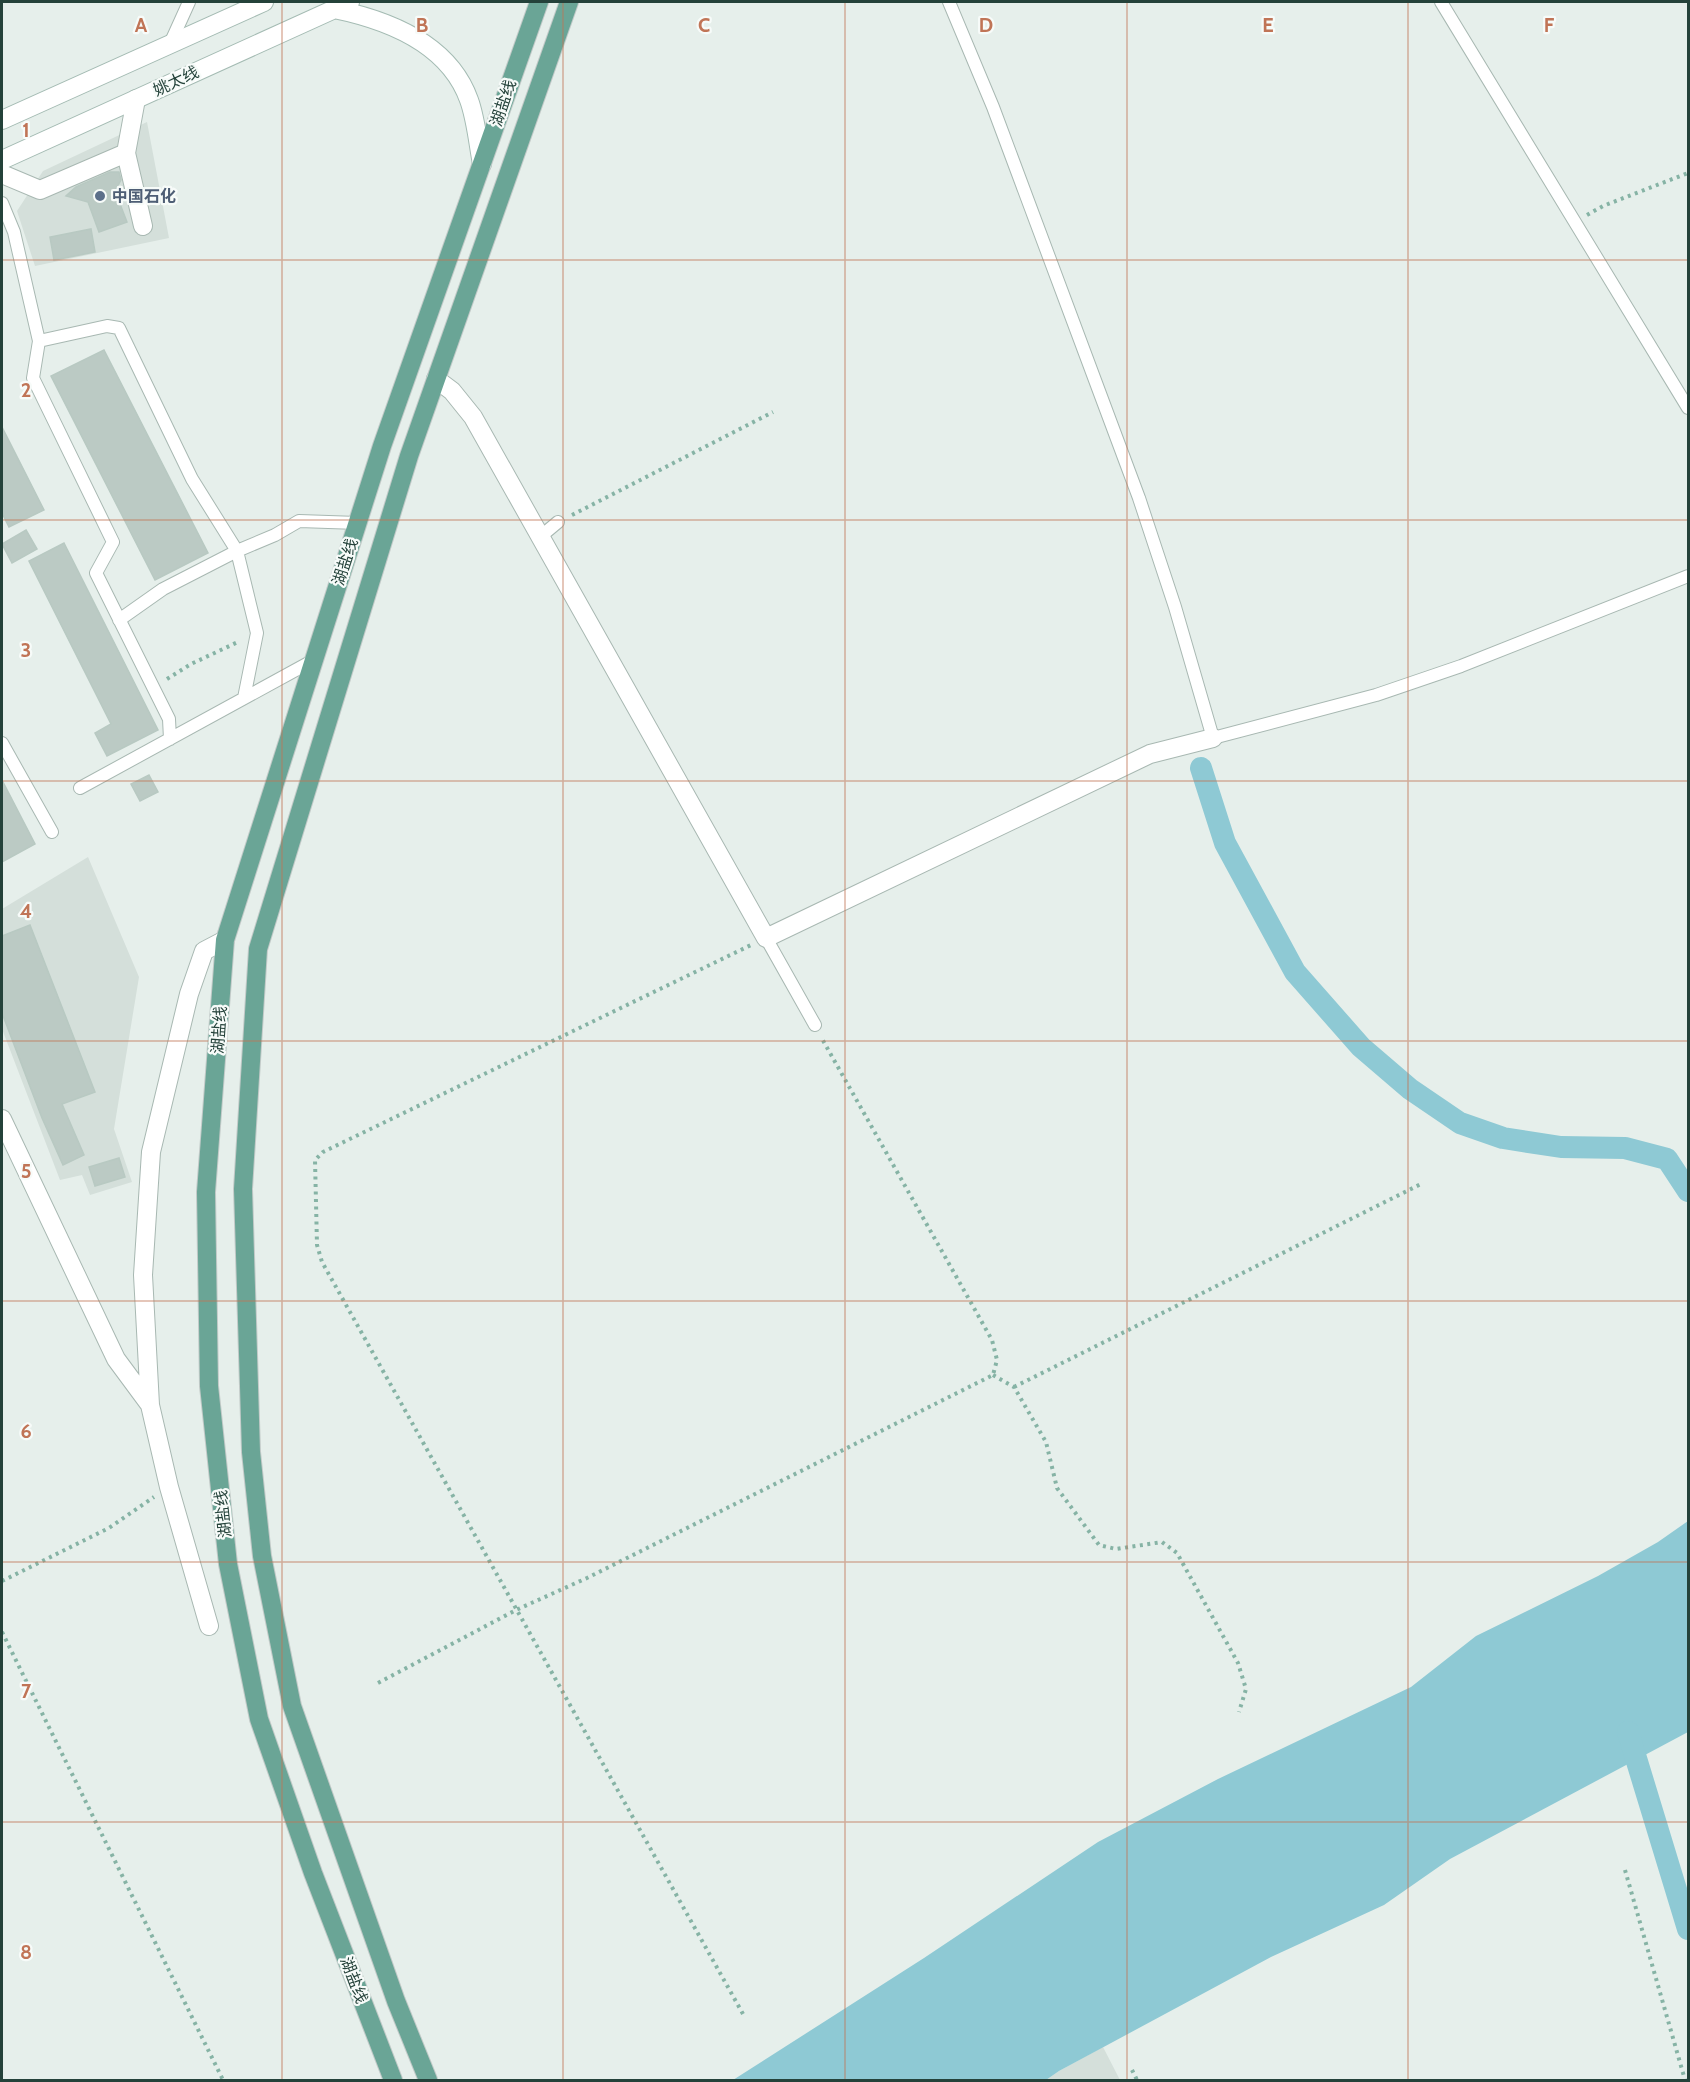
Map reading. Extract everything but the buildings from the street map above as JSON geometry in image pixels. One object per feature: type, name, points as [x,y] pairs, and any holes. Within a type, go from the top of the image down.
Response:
[{"type":"main road","name":"湖盐线","points":[[393,2080],[313,1874],[259,1719],[228,1564],[209,1386],[206,1192],[225,939],[386,435],[539,2]]},
{"type":"main road","name":"湖盐线","points":[[428,2080],[396,2001],[291,1706],[262,1556],[251,1452],[243,1189],[258,949],[405,468],[568,2]]},
{"type":"street","points":[[2,120],[264,2]]},
{"type":"street","points":[[342,5],[400,29],[435,51],[456,73],[470,101],[482,164]]},
{"type":"street","name":"姚太线","points":[[2,160],[342,5]]},
{"type":"street","points":[[136,99],[126,153],[143,226]]},
{"type":"street","points":[[2,174],[40,190],[126,153]]},
{"type":"street","points":[[436,379],[452,391],[473,417],[766,938],[1150,754],[1213,738]]},
{"type":"street","points":[[209,1626],[169,1487],[150,1405],[143,1275],[151,1152],[189,994],[204,951],[225,939]]},
{"type":"street","points":[[2,1119],[116,1359],[150,1405]]},
{"type":"lane","points":[[170,44],[189,2]]},
{"type":"lane","points":[[950,2],[993,107],[1139,498],[1175,607],[1213,738],[1308,715],[1386,692],[1461,666],[1689,576]]},
{"type":"lane","points":[[1441,2],[1689,408]]},
{"type":"lane","points":[[2,204],[14,232],[39,341],[33,378],[113,542],[96,573],[169,718],[170,739]]},
{"type":"lane","points":[[39,341],[107,326],[119,328],[192,479],[237,551],[257,633],[244,698]]},
{"type":"lane","points":[[119,620],[163,589],[299,521],[358,523]]},
{"type":"lane","points":[[540,537],[558,522]]},
{"type":"lane","points":[[80,788],[314,660]]},
{"type":"lane","points":[[2,743],[52,832]]},
{"type":"lane","points":[[766,938],[815,1025]]},
{"type":"path","points":[[1576,221],[1603,206],[1689,173]]},
{"type":"path","points":[[558,522],[773,412]]},
{"type":"path","points":[[153,687],[190,664],[257,633]]},
{"type":"path","points":[[743,2014],[322,1262],[316,1245],[315,1161],[323,1152],[766,938]]},
{"type":"path","points":[[378,1683],[516,1610],[587,1578],[993,1375],[997,1360],[992,1340],[815,1025]]},
{"type":"path","points":[[1014,1387],[1420,1184]]},
{"type":"path","points":[[993,1375],[1014,1387],[1046,1442],[1057,1488],[1099,1545],[1116,1549],[1162,1542],[1177,1553],[1238,1663],[1246,1689],[1239,1712]]},
{"type":"path","points":[[2,1581],[109,1528],[169,1487]]},
{"type":"path","points":[[2,1632],[223,2080]]},
{"type":"path","points":[[1625,1870],[1684,2080]]},
{"type":"path","points":[[1132,2070],[1137,2080]]},
{"type":"shaded area","points":[[147,122],[169,238],[35,266],[17,211],[43,171]]},
{"type":"shaded area","points":[[88,857],[139,977],[114,1129],[132,1182],[90,1195],[82,1175],[60,1180],[2,1029],[2,909]]},
{"type":"shaded area","points":[[1103,2047],[1120,2080],[1046,2080],[1059,2071]]},
{"type":"water","points":[[1688,1521],[1688,1732],[1450,1859],[1384,1905],[1271,1957],[1046,2080],[733,2080],[924,1958],[1098,1842],[1218,1779],[1411,1687],[1476,1636],[1598,1576],[1658,1542]]},
{"type":"waterway","points":[[1201,768],[1225,843],[1295,972],[1361,1047],[1410,1089],[1460,1123],[1503,1138],[1561,1147],[1625,1148],[1667,1159],[1688,1191]]},
{"type":"waterway","points":[[1628,1732],[1688,1929]]},
{"type":"place","name":"中国石化","points":[[100,196]]}]
